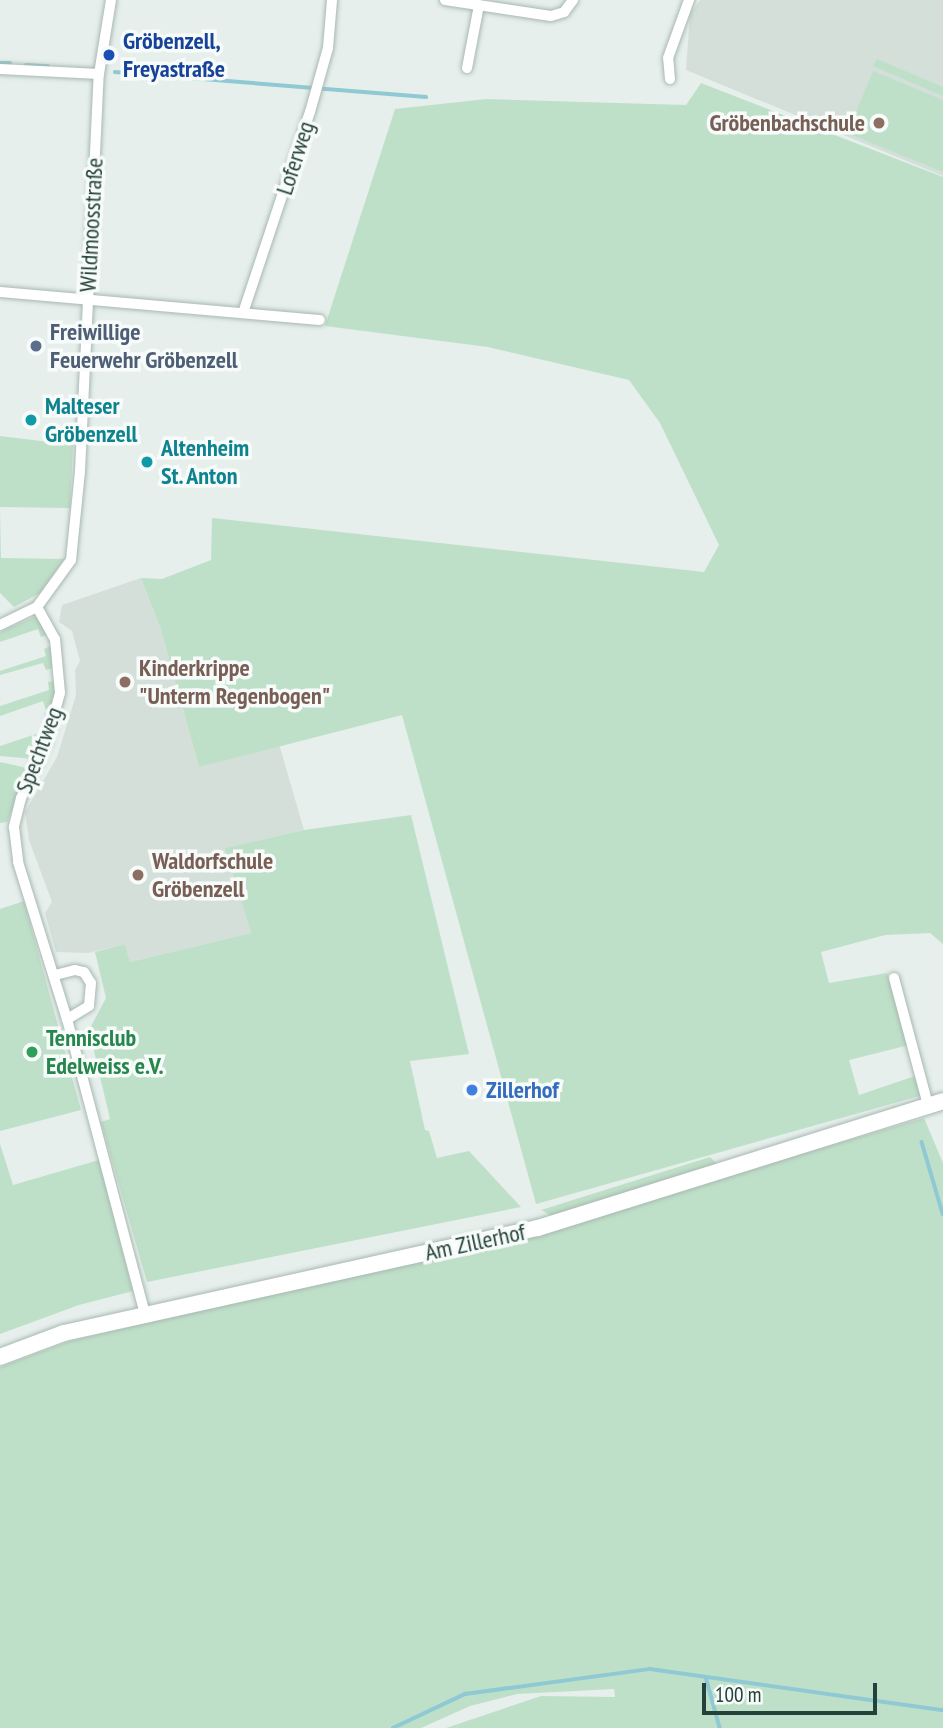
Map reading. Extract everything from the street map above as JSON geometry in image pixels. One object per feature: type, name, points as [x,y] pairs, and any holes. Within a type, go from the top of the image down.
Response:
[{"type":"street","name":"Wildmoosstraße","points":[[0,625],[37,607],[71,561],[99,74],[111,0]]},
{"type":"street","name":"Loferweg","points":[[243,313],[310,112],[328,48],[332,0]]},
{"type":"street","points":[[445,0],[551,16],[564,12],[573,0]]},
{"type":"street","points":[[670,79],[668,58],[689,0]]},
{"type":"street","points":[[467,68],[479,5]]},
{"type":"street","points":[[0,68],[99,74]]},
{"type":"street","points":[[0,292],[320,320]]},
{"type":"street","name":"Spechtweg","points":[[37,607],[55,639],[60,693],[57,714],[21,798],[15,827],[18,862],[55,975],[145,1314]]},
{"type":"street","points":[[55,975],[75,970],[84,972],[91,983],[89,1006],[67,1019]]},
{"type":"street","points":[[894,978],[936,1103]]},
{"type":"street","name":"Am Zillerhof","points":[[0,1357],[64,1333],[538,1228],[936,1103]]},
{"type":"shaded area","name":"Gröbenbachschule","points":[[700,0],[943,0],[943,176],[686,70],[690,14]]},
{"type":"shaded area","name":"Waldorfschule Gröbenzell","points":[[141,578],[161,630],[199,767],[279,744],[304,830],[226,848],[251,933],[130,962],[125,944],[88,953],[56,952],[45,913],[52,902],[29,840],[25,812],[57,757],[76,695],[75,670],[80,661],[72,631],[59,622],[62,605]]},
{"type":"green space","points":[[877,59],[943,87],[943,96],[873,66]]},
{"type":"green space","points":[[873,71],[943,100],[943,172],[847,133]]},
{"type":"green space","points":[[701,83],[943,177],[943,944],[930,933],[885,935],[821,952],[829,983],[887,973],[909,1045],[849,1060],[859,1095],[918,1075],[923,1095],[536,1204],[402,715],[199,767],[161,630],[141,578],[162,579],[211,560],[212,518],[704,572],[719,545],[660,423],[629,380],[488,347],[325,326],[395,109],[486,99],[686,105]]},
{"type":"green space","points":[[0,436],[73,445],[70,508],[0,507]]},
{"type":"green space","points":[[0,507],[1,558],[64,559],[40,593],[14,607],[0,593]]},
{"type":"green space","points":[[34,617],[42,619],[49,634],[41,637],[38,629],[0,642],[0,632]]},
{"type":"green space","points":[[50,646],[57,667],[46,670],[43,663],[0,675],[0,671],[46,656],[44,649]]},
{"type":"green space","points":[[57,681],[54,707],[46,710],[43,701],[0,716],[0,706],[49,690],[48,682]]},
{"type":"green space","points":[[54,717],[49,730],[34,759],[0,756],[0,746],[48,730],[48,719]]},
{"type":"green space","points":[[0,762],[23,767],[27,773],[7,822],[0,823]]},
{"type":"green space","points":[[411,815],[469,1054],[410,1061],[425,1130],[429,1131],[437,1158],[469,1151],[521,1207],[147,1282],[101,1122],[110,1119],[89,1030],[106,998],[95,952],[125,944],[130,962],[251,933],[225,848],[304,830]]},
{"type":"green space","name":"Tennisclub Edelweiss e.V.","points":[[24,901],[81,1110],[0,1131],[0,909]]},
{"type":"green space","points":[[924,1118],[943,1163],[943,1728],[446,1728],[541,1696],[615,1697],[614,1689],[517,1694],[470,1706],[421,1728],[0,1728],[0,1367],[70,1341],[540,1231]]},
{"type":"green space","points":[[0,1144],[13,1185],[99,1160],[133,1291],[79,1305],[0,1334]]},
{"type":"green space","points":[[710,1157],[719,1166],[552,1216],[541,1210]]},
{"type":"waterway","points":[[0,63],[10,63]]},
{"type":"waterway","points":[[26,65],[48,66]]},
{"type":"waterway","points":[[115,72],[426,97]]},
{"type":"waterway","points":[[922,1142],[943,1214]]},
{"type":"waterway","points":[[393,1728],[465,1694],[650,1669],[943,1710]]},
{"type":"waterway","points":[[706,1677],[720,1728]]},
{"type":"place","name":"Gröbenzell, Freyastraße","points":[[109,55]]},
{"type":"place","name":"Gröbenbachschule","points":[[879,123]]},
{"type":"place","name":"Freiwillige Feuerwehr Gröbenzell","points":[[36,346]]},
{"type":"place","name":"Malteser Gröbenzell","points":[[31,420]]},
{"type":"place","name":"Altenheim St. Anton","points":[[147,462]]},
{"type":"place","name":"Kinderkrippe \"Unterm Regenbogen\"","points":[[125,682]]},
{"type":"place","name":"Waldorfschule Gröbenzell","points":[[138,875]]},
{"type":"place","name":"Tennisclub Edelweiss e.V.","points":[[32,1052]]},
{"type":"place","name":"Zillerhof","points":[[472,1090]]}]
